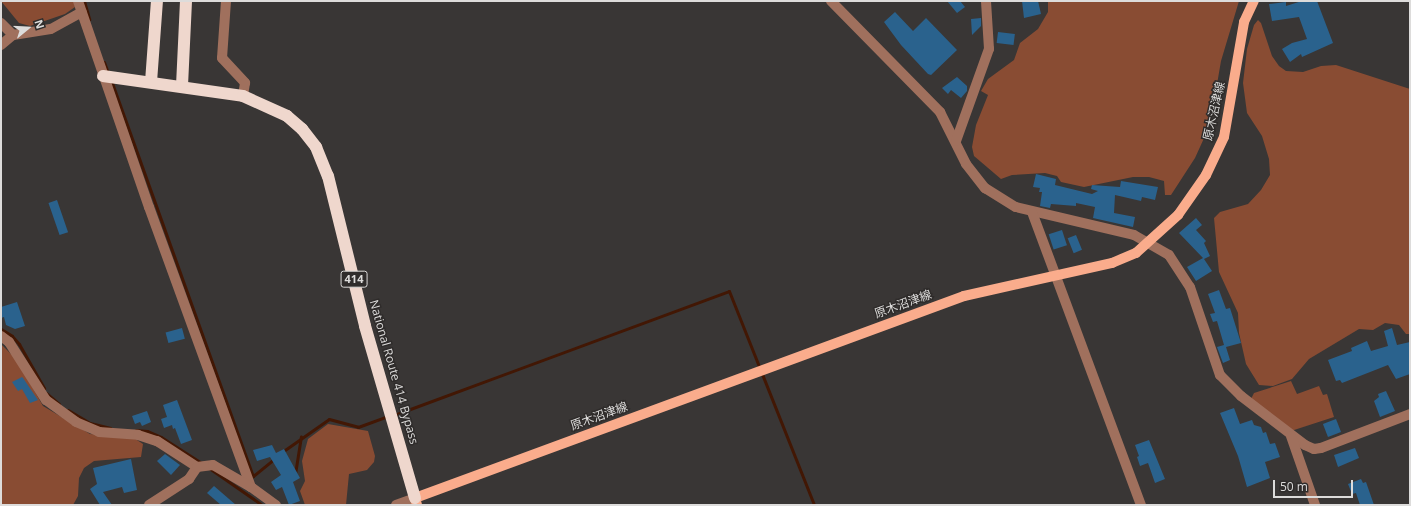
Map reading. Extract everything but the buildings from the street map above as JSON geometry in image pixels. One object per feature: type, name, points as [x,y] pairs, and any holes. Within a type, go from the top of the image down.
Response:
[{"type":"highway","points":[[151,82],[157,1]]},
{"type":"highway","points":[[182,86],[186,1]]},
{"type":"highway","name":"National Route 414 Bypass","points":[[103,76],[244,96],[286,116],[302,129],[322,160],[328,176],[365,326],[415,503]]},
{"type":"main road","name":"原木沼津線","points":[[415,503],[964,296],[1112,263],[1136,253],[1178,214],[1206,175],[1224,137],[1244,22],[1254,1]]},
{"type":"street","points":[[78,1],[103,76],[251,487]]},
{"type":"street","points":[[226,1],[222,58],[245,83],[244,96]]},
{"type":"street","points":[[831,1],[940,112],[972,175],[985,188],[1016,207],[1134,235],[1149,242],[1169,255],[1190,287],[1220,375],[1241,396],[1291,436],[1314,449],[1321,448],[1410,414]]},
{"type":"street","points":[[956,141],[989,49],[986,1]]},
{"type":"street","points":[[1,45],[13,35],[51,29],[82,12]]},
{"type":"street","points":[[1,22],[13,35]]},
{"type":"street","points":[[1032,212],[1054,276],[1141,505]]},
{"type":"street","points":[[1,336],[9,342],[46,400],[76,422],[99,432],[138,435],[157,442],[199,467],[211,465],[251,487],[276,505]]},
{"type":"street","points":[[1291,436],[1316,505]]},
{"type":"street","points":[[150,505],[189,479],[199,467]]},
{"type":"street","points":[[396,505],[415,503]]},
{"type":"shaded area","points":[[1,1],[74,1],[75,7],[65,14],[30,26],[19,23]]},
{"type":"shaded area","points":[[1048,1],[1239,1],[1221,61],[1210,125],[1195,158],[1171,195],[1165,195],[1164,181],[1149,177],[1133,177],[1084,187],[1061,182],[1057,176],[1045,173],[1012,175],[1001,179],[974,156],[972,147],[976,125],[988,95],[981,91],[988,79],[1014,60],[1020,43],[1038,29],[1048,12]]},
{"type":"shaded area","points":[[1258,20],[1261,23],[1272,56],[1279,66],[1286,71],[1303,72],[1321,66],[1336,65],[1410,89],[1410,334],[1406,334],[1399,325],[1385,323],[1373,330],[1359,329],[1309,359],[1292,379],[1273,386],[1259,385],[1246,364],[1239,333],[1238,313],[1219,272],[1214,218],[1220,212],[1248,204],[1261,190],[1270,175],[1269,159],[1262,136],[1247,113],[1243,83],[1247,49],[1254,25]]},
{"type":"shaded area","points":[[1,344],[16,359],[43,406],[90,434],[134,438],[143,444],[141,457],[94,461],[84,468],[79,478],[78,496],[73,505],[1,505]]},
{"type":"shaded area","points":[[1291,381],[1297,394],[1319,386],[1323,395],[1327,394],[1334,417],[1291,431],[1250,401],[1254,393]]},
{"type":"shaded area","points":[[328,424],[368,431],[375,456],[374,462],[367,470],[349,474],[346,505],[305,505],[300,491],[305,481],[302,461],[308,439]]},
{"type":"waterway","points":[[84,1],[89,19]]},
{"type":"waterway","points":[[104,62],[108,73]]},
{"type":"waterway","points":[[111,80],[253,476],[275,458]]},
{"type":"waterway","points":[[394,415],[729,291],[814,505]]},
{"type":"waterway","points":[[1,329],[12,336],[19,344],[44,388]]},
{"type":"waterway","points":[[46,393],[59,404]]},
{"type":"waterway","points":[[68,410],[90,423],[110,428]]},
{"type":"waterway","points":[[282,452],[329,419],[358,427],[389,416]]},
{"type":"waterway","points":[[136,430],[147,431],[161,437],[203,464]]},
{"type":"waterway","points":[[295,474],[301,436]]},
{"type":"waterway","points":[[209,468],[262,505]]}]
